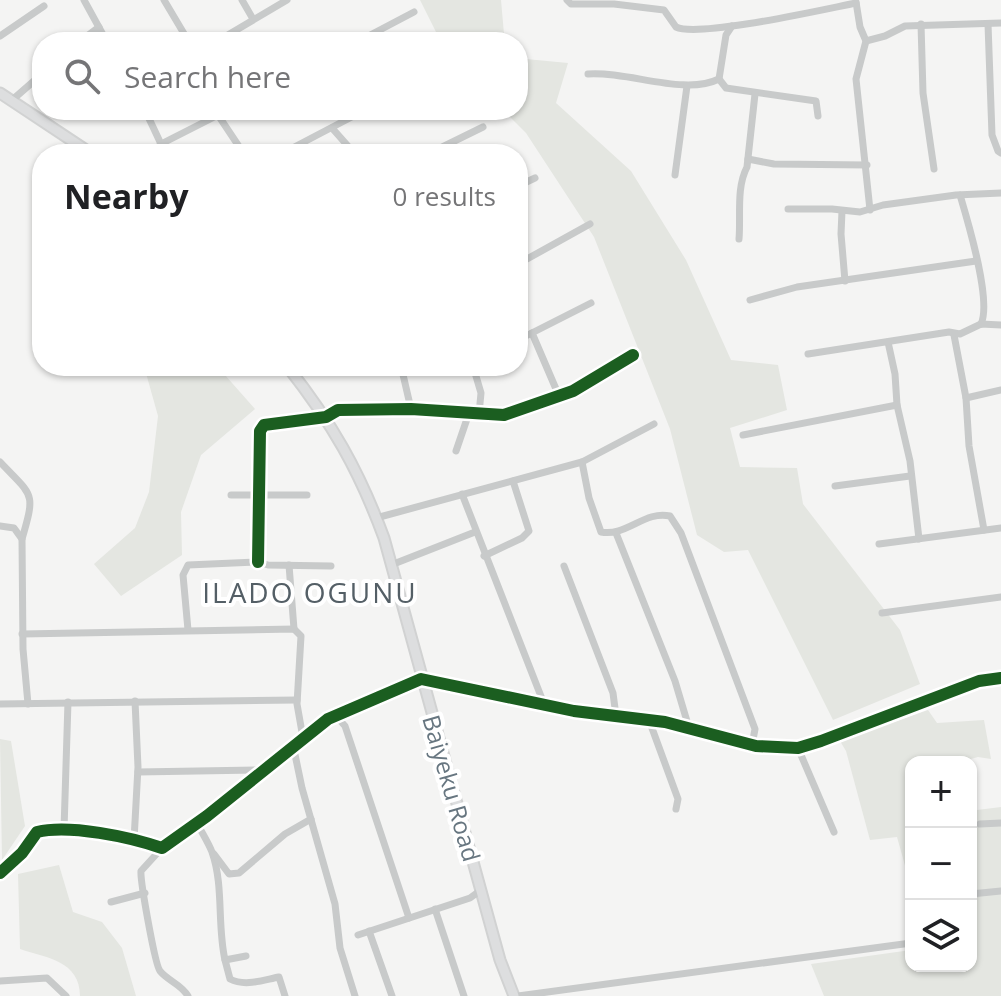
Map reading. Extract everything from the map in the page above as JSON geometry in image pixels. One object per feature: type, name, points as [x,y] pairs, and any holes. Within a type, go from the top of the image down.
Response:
[{"type":"main road","points":[[0,93],[32,115]]},
{"type":"main road","points":[[40,120],[77,144]]},
{"type":"main road","name":"Baiyeku Road","points":[[295,376],[340,439],[376,518],[500,960],[516,996]]},
{"type":"street","points":[[84,0],[102,32]]},
{"type":"street","points":[[164,0],[183,32]]},
{"type":"street","points":[[242,0],[253,19]]},
{"type":"street","points":[[232,32],[287,0]]},
{"type":"street","points":[[567,0],[571,4],[614,4],[664,10],[681,30],[718,30],[856,2],[866,41],[856,79],[870,210]]},
{"type":"street","points":[[0,36],[44,6]]},
{"type":"street","points":[[376,32],[414,12]]},
{"type":"street","points":[[866,41],[905,26],[1001,23]]},
{"type":"street","points":[[921,24],[923,93],[934,169]]},
{"type":"street","points":[[988,24],[989,79],[997,91],[992,135],[1001,153]]},
{"type":"street","points":[[732,26],[726,37],[719,79],[726,88],[816,101],[818,116]]},
{"type":"street","points":[[92,32],[99,27]]},
{"type":"street","points":[[718,30],[726,37]]},
{"type":"street","points":[[588,74],[609,73],[687,86],[706,85],[719,79]]},
{"type":"street","points":[[11,101],[32,83]]},
{"type":"street","points":[[675,175],[687,86]]},
{"type":"street","points":[[739,239],[741,191],[755,94]]},
{"type":"street","points":[[150,120],[161,144],[208,120]]},
{"type":"street","points":[[221,120],[237,144]]},
{"type":"street","points":[[302,144],[349,120]]},
{"type":"street","points":[[448,144],[483,127]]},
{"type":"street","points":[[336,128],[348,144]]},
{"type":"street","points":[[748,159],[774,164],[867,165]]},
{"type":"street","points":[[528,181],[535,178]]},
{"type":"street","points":[[788,209],[860,212],[883,205],[1001,193]]},
{"type":"street","points":[[960,195],[983,287],[985,322]]},
{"type":"street","points":[[842,211],[845,281]]},
{"type":"street","points":[[528,258],[590,224]]},
{"type":"street","points":[[750,300],[797,287],[976,261]]},
{"type":"street","points":[[528,335],[591,303]]},
{"type":"street","points":[[957,337],[985,322],[1001,325]]},
{"type":"street","points":[[808,354],[950,332],[957,337],[969,446],[984,530]]},
{"type":"street","points":[[532,333],[559,396]]},
{"type":"street","points":[[888,342],[895,374],[897,405],[910,461],[919,539]]},
{"type":"street","points":[[258,562],[261,428],[326,417],[338,410],[411,409],[504,415],[559,396],[633,355]]},
{"type":"street","points":[[403,376],[411,409]]},
{"type":"street","points":[[476,376],[481,393],[479,414]]},
{"type":"street","points":[[966,398],[1001,390]]},
{"type":"street","points":[[743,435],[897,405]]},
{"type":"street","points":[[456,451],[469,413]]},
{"type":"street","points":[[376,518],[582,462],[654,424]]},
{"type":"street","points":[[0,462],[28,492],[31,500],[22,539],[22,634],[28,704]]},
{"type":"street","points":[[582,462],[599,531],[616,533],[658,515],[670,516],[689,550],[755,729],[752,745]]},
{"type":"street","points":[[835,486],[910,476]]},
{"type":"street","points":[[484,556],[522,538],[529,531],[513,481]]},
{"type":"street","points":[[462,494],[544,704]]},
{"type":"street","points":[[231,495],[307,495]]},
{"type":"street","points":[[0,526],[14,528],[22,539]]},
{"type":"street","points":[[879,544],[1001,528]]},
{"type":"street","points":[[391,565],[475,532]]},
{"type":"street","points":[[616,533],[675,681],[689,728]]},
{"type":"street","points":[[188,630],[183,575],[188,565],[258,562],[331,566]]},
{"type":"street","points":[[289,565],[294,629],[301,636],[297,700],[303,738]]},
{"type":"street","points":[[564,566],[613,693],[616,716]]},
{"type":"street","points":[[882,613],[1001,597]]},
{"type":"street","points":[[22,634],[294,629]]},
{"type":"street","points":[[188,996],[184,989],[159,970],[156,963],[141,871],[162,848],[303,738],[336,716],[421,679],[544,704],[649,720],[752,745],[798,748],[979,681],[1001,678]]},
{"type":"street","points":[[0,704],[297,700]]},
{"type":"street","points":[[134,840],[138,772],[135,701]]},
{"type":"street","points":[[64,830],[68,702]]},
{"type":"street","points":[[345,726],[347,711]]},
{"type":"street","points":[[336,716],[345,726],[409,918]]},
{"type":"street","points":[[649,720],[678,799],[676,809]]},
{"type":"street","points":[[293,745],[335,904],[340,948],[355,996]]},
{"type":"street","points":[[798,748],[834,832]]},
{"type":"street","points":[[138,772],[261,770]]},
{"type":"street","points":[[197,823],[212,852],[229,874],[239,873],[285,834],[311,819]]},
{"type":"street","points":[[980,824],[1001,823]]},
{"type":"street","points":[[0,873],[22,853],[37,832],[64,830],[134,840],[162,848]]},
{"type":"street","points":[[212,852],[219,896],[220,939],[230,979],[247,983],[279,977],[285,996]]},
{"type":"street","points":[[977,893],[1001,891]]},
{"type":"street","points":[[111,902],[145,893]]},
{"type":"street","points":[[358,935],[482,894]]},
{"type":"street","points":[[435,909],[464,996]]},
{"type":"street","points":[[369,931],[392,996]]},
{"type":"street","points":[[516,996],[905,944]]},
{"type":"street","points":[[225,960],[246,956]]},
{"type":"street","points":[[0,981],[47,978],[66,996]]},
{"type":"shaded area","points":[[420,0],[501,0],[504,32],[436,32]]},
{"type":"shaded area","points":[[528,59],[568,63],[556,103],[631,171],[686,260],[731,360],[778,365],[787,410],[730,428],[740,467],[797,468],[803,504],[900,630],[920,684],[833,720],[748,550],[724,552],[697,535],[670,429],[594,237],[526,133],[513,120],[528,120]]},
{"type":"shaded area","points":[[147,376],[226,376],[255,409],[201,455],[181,512],[182,555],[121,596],[94,564],[135,528],[149,492],[158,416]]},
{"type":"shaded area","points":[[928,710],[937,723],[984,720],[991,759],[977,756],[905,756],[905,866],[897,837],[870,840],[846,751],[840,741]]},
{"type":"shaded area","points":[[0,739],[11,741],[25,826],[2,860]]},
{"type":"shaded area","points":[[1001,807],[1001,996],[824,996],[811,964],[905,951],[905,972],[977,972],[977,810]]},
{"type":"shaded area","points":[[59,865],[73,912],[102,922],[122,948],[136,996],[80,996],[79,984],[68,968],[20,949],[18,874]]},
{"type":"cycle path","points":[[258,562],[260,431],[264,425],[326,417],[338,410],[411,409],[504,415],[573,391],[633,355]]},
{"type":"cycle path","points":[[0,873],[22,853],[37,832],[66,830],[100,833],[162,848],[328,719],[421,679],[574,711],[665,722],[756,746],[798,748],[979,681],[1001,678]]},
{"type":"district","name":"ILADO OGUNU","points":[[310,592]]}]
